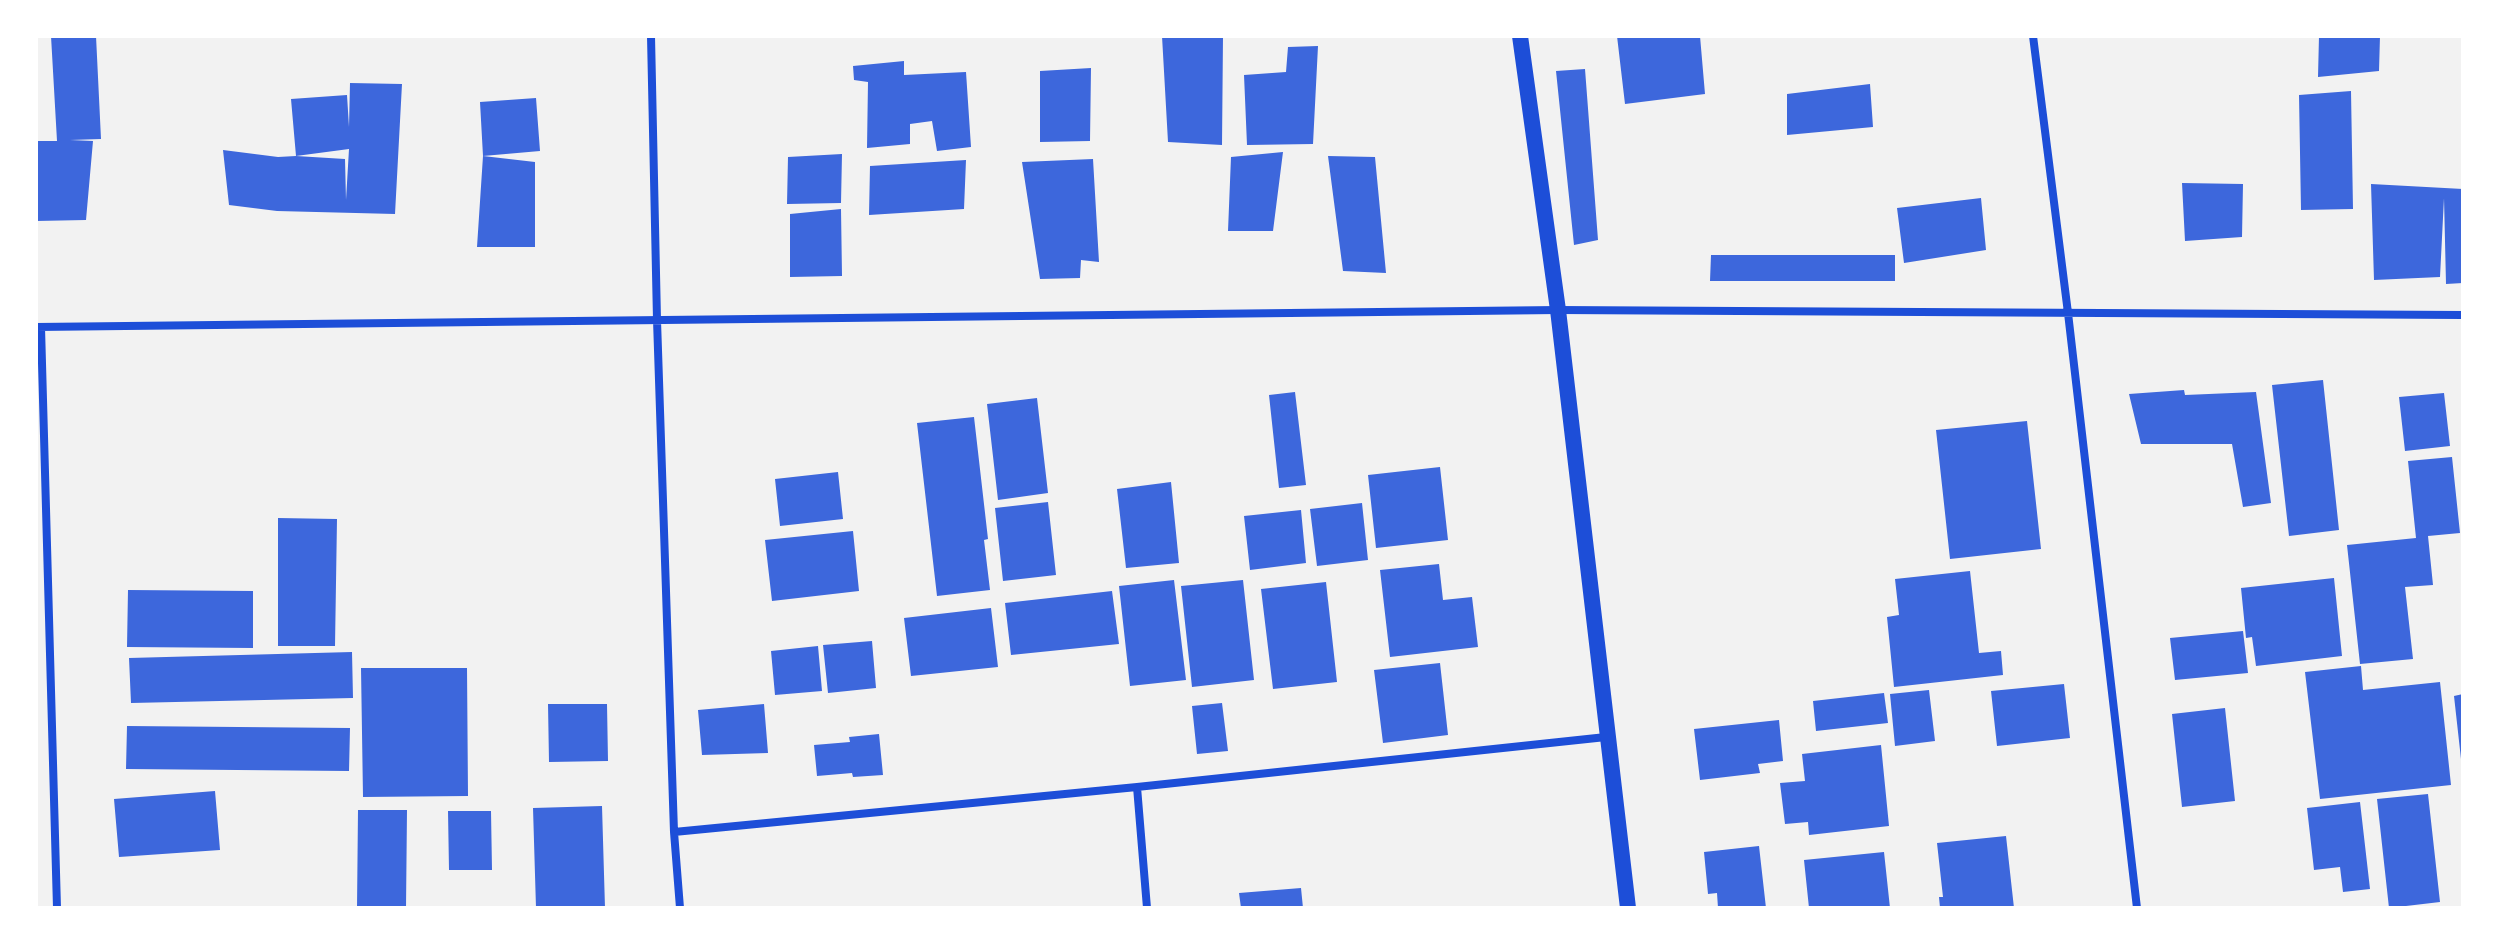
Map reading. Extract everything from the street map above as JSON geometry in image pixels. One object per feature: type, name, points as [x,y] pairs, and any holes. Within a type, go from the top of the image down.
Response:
[{"type":"main road","points":[[1520,36],[1558,310],[1628,908]]},
{"type":"street","points":[[651,36],[674,832],[680,908]]},
{"type":"street","points":[[2033,36],[2137,908]]},
{"type":"street","points":[[57,908],[38,327],[1558,310],[2463,315]]},
{"type":"street","points":[[674,832],[1606,737]]},
{"type":"street","points":[[1137,787],[1147,908]]},
{"type":"building","points":[[51,36],[96,36],[101,139],[70,140],[93,141],[86,220],[36,221],[36,141],[57,141]]},
{"type":"building","points":[[1162,36],[1223,36],[1222,145],[1168,142]]},
{"type":"building","points":[[1617,36],[1700,36],[1705,94],[1625,104]]},
{"type":"building","points":[[2319,36],[2380,36],[2379,71],[2318,77]]},
{"type":"building","points":[[1318,46],[1313,144],[1247,145],[1244,75],[1286,72],[1288,47]]},
{"type":"building","points":[[904,61],[904,75],[966,72],[971,147],[937,151],[932,121],[910,124],[910,144],[867,148],[868,82],[854,80],[853,66]]},
{"type":"building","points":[[1091,68],[1090,141],[1040,142],[1040,71]]},
{"type":"building","points":[[1585,69],[1598,240],[1574,245],[1556,71]]},
{"type":"building","points":[[350,83],[402,84],[395,214],[277,211],[229,205],[223,150],[278,157],[296,156],[291,99],[347,95],[349,127]],"holes":[[[349,149],[346,200],[345,159],[296,156]]]},
{"type":"building","points":[[1870,84],[1873,127],[1787,135],[1787,94]]},
{"type":"building","points":[[2351,91],[2353,209],[2301,210],[2299,95]]},
{"type":"building","points":[[536,98],[540,151],[483,156],[480,102]]},
{"type":"building","points":[[1283,152],[1273,231],[1228,231],[1231,157]]},
{"type":"building","points":[[842,154],[841,203],[787,204],[788,157]]},
{"type":"building","points":[[483,156],[535,162],[535,247],[477,247]]},
{"type":"building","points":[[1328,156],[1375,157],[1386,273],[1343,271]]},
{"type":"building","points":[[1093,159],[1099,262],[1081,260],[1080,278],[1040,279],[1022,162]]},
{"type":"building","points":[[966,160],[964,209],[869,215],[870,166]]},
{"type":"building","points":[[2182,183],[2243,184],[2242,237],[2185,241]]},
{"type":"building","points":[[2371,184],[2463,189],[2463,283],[2446,284],[2444,198],[2440,277],[2374,280]]},
{"type":"building","points":[[1981,198],[1986,250],[1904,263],[1897,208]]},
{"type":"building","points":[[841,209],[842,276],[790,277],[790,214]]},
{"type":"building","points":[[1711,255],[1895,255],[1895,281],[1710,281]]},
{"type":"building","points":[[2323,380],[2339,530],[2289,536],[2272,385]]},
{"type":"building","points":[[2184,390],[2185,395],[2256,392],[2271,503],[2243,507],[2232,444],[2141,444],[2129,394]]},
{"type":"building","points":[[1295,392],[1306,485],[1279,488],[1269,395]]},
{"type":"building","points":[[2444,393],[2450,446],[2405,451],[2399,397]]},
{"type":"building","points":[[1037,398],[1048,493],[998,500],[987,404]]},
{"type":"building","points":[[974,417],[988,539],[984,540],[990,590],[937,596],[917,423]]},
{"type":"building","points":[[2027,421],[2041,549],[1950,559],[1936,430]]},
{"type":"building","points":[[2452,457],[2460,533],[2428,536],[2433,585],[2405,587],[2413,659],[2360,664],[2347,545],[2416,538],[2408,461]]},
{"type":"building","points":[[1440,467],[1448,540],[1376,548],[1368,475]]},
{"type":"building","points":[[838,472],[843,519],[780,526],[775,479]]},
{"type":"building","points":[[1171,482],[1179,563],[1126,568],[1117,489]]},
{"type":"building","points":[[1048,502],[1056,575],[1003,581],[995,508]]},
{"type":"building","points":[[1362,503],[1368,560],[1317,566],[1310,509]]},
{"type":"building","points":[[1301,510],[1306,563],[1250,570],[1244,516]]},
{"type":"building","points":[[278,518],[337,519],[335,646],[278,646]]},
{"type":"building","points":[[853,531],[859,591],[772,601],[765,540]]},
{"type":"building","points":[[1439,564],[1443,600],[1472,597],[1478,647],[1390,657],[1380,570]]},
{"type":"building","points":[[1970,571],[1979,653],[2001,651],[2003,675],[1894,687],[1887,617],[1899,615],[1895,579]]},
{"type":"building","points":[[2334,578],[2342,656],[2256,666],[2252,637],[2246,638],[2241,588]]},
{"type":"building","points":[[1174,580],[1186,680],[1130,686],[1119,586]]},
{"type":"building","points":[[1243,580],[1254,680],[1192,687],[1181,586]]},
{"type":"building","points":[[1326,582],[1337,682],[1273,689],[1261,589]]},
{"type":"building","points":[[128,590],[253,591],[253,648],[127,647]]},
{"type":"building","points":[[1112,591],[1119,644],[1011,655],[1005,603]]},
{"type":"building","points":[[991,608],[998,667],[911,676],[904,618]]},
{"type":"building","points":[[2243,631],[2248,673],[2175,680],[2170,638]]},
{"type":"building","points":[[872,641],[876,688],[828,693],[823,645]]},
{"type":"building","points":[[818,646],[822,691],[775,695],[771,651]]},
{"type":"building","points":[[352,652],[353,698],[131,703],[129,658]]},
{"type":"building","points":[[1440,663],[1448,735],[1383,743],[1374,670]]},
{"type":"building","points":[[2361,666],[2363,690],[2440,682],[2451,785],[2320,799],[2305,672]]},
{"type":"building","points":[[361,668],[467,668],[468,796],[363,797]]},
{"type":"building","points":[[2064,684],[2070,738],[1997,746],[1991,691]]},
{"type":"building","points":[[1929,690],[1935,741],[1895,746],[1890,694]]},
{"type":"building","points":[[1884,693],[1888,723],[1816,731],[1813,701]]},
{"type":"building","points":[[2463,694],[2463,759],[2461,759],[2454,696]]},
{"type":"building","points":[[1222,703],[1228,751],[1197,754],[1192,706]]},
{"type":"building","points":[[548,704],[607,704],[608,761],[549,762]]},
{"type":"building","points":[[764,704],[768,753],[702,755],[698,710]]},
{"type":"building","points":[[2225,708],[2235,801],[2182,807],[2172,714]]},
{"type":"building","points":[[1779,720],[1783,761],[1758,764],[1760,773],[1700,780],[1694,729]]},
{"type":"building","points":[[127,726],[350,728],[349,771],[126,769]]},
{"type":"building","points":[[879,734],[883,775],[853,777],[852,773],[817,776],[814,745],[850,742],[849,737]]},
{"type":"building","points":[[1881,745],[1889,826],[1809,835],[1808,822],[1785,824],[1780,783],[1805,781],[1802,754]]},
{"type":"building","points":[[215,791],[220,850],[119,857],[114,799]]},
{"type":"building","points":[[2428,794],[2440,902],[2389,908],[2377,799]]},
{"type":"building","points":[[2360,802],[2370,889],[2343,892],[2340,867],[2314,870],[2307,808]]},
{"type":"building","points":[[602,806],[605,908],[536,908],[533,808]]},
{"type":"building","points":[[358,810],[407,810],[406,908],[357,908]]},
{"type":"building","points":[[448,811],[491,811],[492,870],[449,870]]},
{"type":"building","points":[[2006,836],[2014,908],[1940,908],[1939,897],[1943,897],[1937,843]]},
{"type":"building","points":[[1759,846],[1766,908],[1718,908],[1717,893],[1708,894],[1704,852]]},
{"type":"building","points":[[1884,852],[1890,908],[1809,908],[1804,860]]},
{"type":"building","points":[[1301,888],[1303,908],[1241,908],[1239,893]]}]
